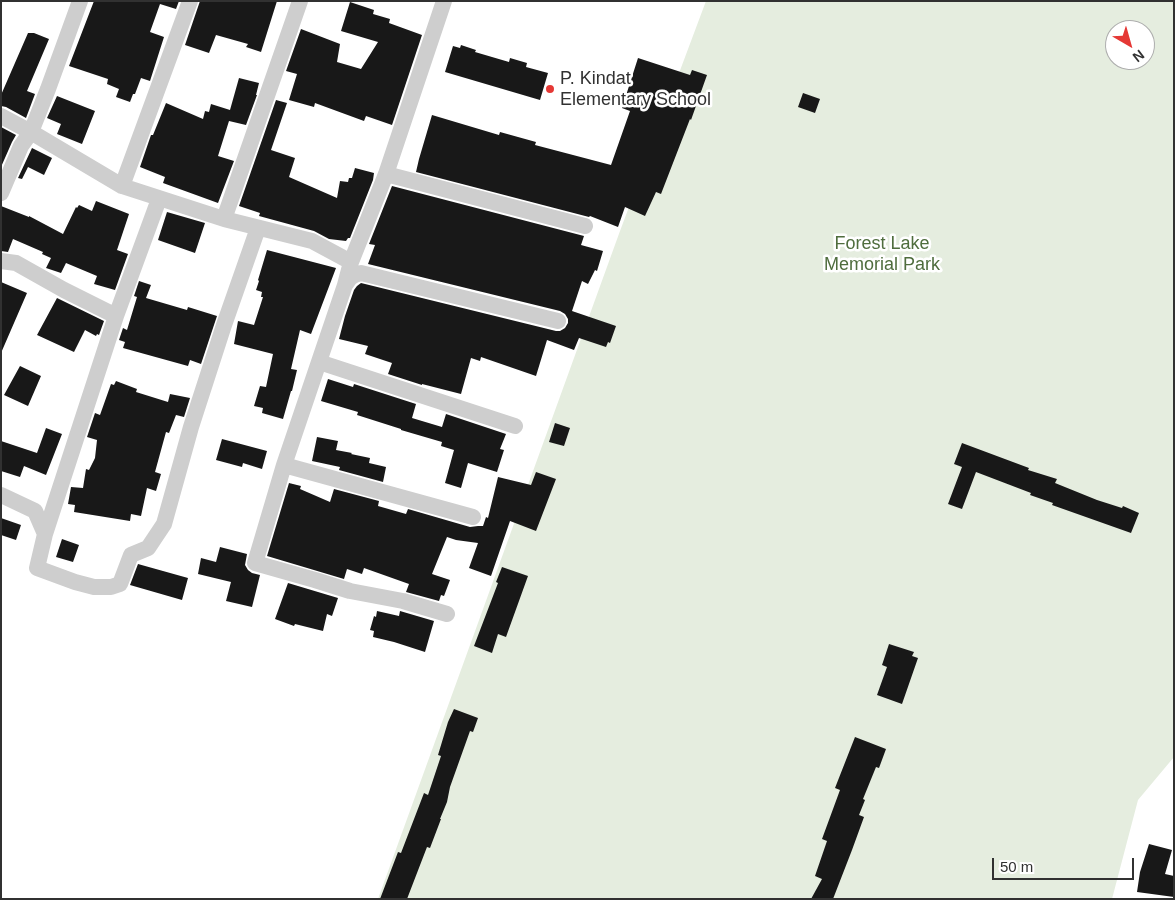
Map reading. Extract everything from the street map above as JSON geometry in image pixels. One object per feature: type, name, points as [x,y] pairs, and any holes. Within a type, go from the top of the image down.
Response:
[{"type":"street","points":[[1,193],[21,146],[31,132],[80,1]]},
{"type":"street","points":[[122,186],[190,1]]},
{"type":"street","points":[[224,219],[300,1]]},
{"type":"street","points":[[444,1],[386,174],[352,262],[284,465],[255,563],[350,591],[402,601],[447,614]]},
{"type":"street","points":[[1,116],[122,186],[224,219],[312,241],[352,262]]},
{"type":"street","points":[[386,174],[586,226]]},
{"type":"street","points":[[159,199],[116,316],[45,534],[37,568],[74,582],[94,587],[111,587],[120,584],[131,555],[148,548],[164,524],[224,325],[258,228]]},
{"type":"street","points":[[1,260],[16,263],[116,316]]},
{"type":"street","points":[[345,285],[354,275],[362,273],[558,321]]},
{"type":"street","points":[[319,362],[515,426]]},
{"type":"street","points":[[284,465],[473,518]]},
{"type":"street","points":[[1,495],[35,511],[45,534]]},
{"type":"green space","name":"Forest Lake Memorial Park","points":[[706,1],[1174,1],[1174,757],[1138,800],[1112,899],[378,899],[620,231]]},
{"type":"building","points":[[94,1],[179,1],[176,9],[160,4],[150,32],[164,37],[150,81],[141,78],[130,102],[116,97],[119,89],[107,84],[108,79],[69,66]]},
{"type":"building","points":[[200,1],[277,1],[261,52],[246,47],[248,44],[216,35],[209,53],[185,45]]},
{"type":"building","points":[[350,2],[374,10],[373,14],[390,19],[389,23],[422,35],[392,125],[366,116],[364,121],[315,103],[314,107],[289,100],[297,74],[286,71],[301,29],[340,44],[337,62],[361,69],[378,42],[341,31]]},
{"type":"building","points":[[28,33],[34,33],[49,39],[27,91],[35,94],[26,118],[1,106],[1,95]]},
{"type":"building","points":[[461,45],[476,50],[475,52],[509,62],[510,58],[527,63],[526,67],[548,73],[540,100],[445,72],[453,46],[460,48]]},
{"type":"building","points":[[638,58],[690,75],[692,70],[707,75],[661,194],[656,192],[645,216],[625,207],[618,227],[590,216],[416,172],[432,115],[499,135],[500,132],[536,142],[535,145],[611,165],[630,111],[622,108]]},
{"type":"building","points":[[239,78],[259,83],[257,95],[246,125],[229,121],[218,156],[234,161],[218,203],[163,183],[165,177],[140,167],[151,135],[153,135],[166,103],[203,119],[205,111],[209,112],[211,104],[230,110]]},
{"type":"building","points":[[803,93],[820,99],[815,113],[798,107]]},
{"type":"building","points":[[57,96],[95,111],[82,144],[57,134],[61,124],[47,118]]},
{"type":"building","points":[[276,100],[287,103],[271,150],[295,158],[289,177],[337,198],[340,181],[348,182],[349,178],[352,178],[355,168],[374,173],[350,238],[346,241],[329,239],[314,231],[259,216],[260,213],[239,206]]},
{"type":"building","points":[[1,127],[16,135],[1,167]]},
{"type":"building","points":[[32,148],[52,158],[44,175],[28,167],[22,179],[18,178]]},
{"type":"building","points":[[392,186],[584,236],[581,245],[603,251],[597,271],[595,270],[588,284],[582,281],[572,311],[616,326],[610,343],[608,342],[606,347],[579,338],[574,350],[547,340],[536,376],[481,357],[480,361],[471,358],[461,394],[422,385],[388,374],[392,363],[365,354],[368,346],[339,339],[354,290],[361,283],[556,331],[565,328],[568,323],[565,314],[560,311],[368,264],[375,245],[369,244]]},
{"type":"building","points":[[96,201],[129,214],[117,250],[128,254],[115,290],[94,284],[97,276],[66,263],[61,273],[46,268],[51,258],[42,254],[43,252],[13,239],[8,252],[1,251],[1,206],[29,216],[63,234],[76,207],[79,205],[92,211]]},
{"type":"building","points":[[167,212],[205,223],[195,253],[158,240]]},
{"type":"building","points":[[267,250],[336,268],[311,334],[300,330],[291,369],[297,370],[283,419],[262,413],[263,408],[254,406],[260,386],[266,387],[273,354],[234,344],[238,321],[254,325],[263,297],[261,297],[262,292],[256,290]]},
{"type":"building","points":[[139,281],[151,285],[146,298],[187,310],[188,307],[217,316],[201,364],[190,360],[188,366],[123,348],[125,342],[119,340],[123,328],[127,330],[137,297],[134,296]]},
{"type":"building","points":[[1,282],[27,293],[1,353]]},
{"type":"building","points":[[57,298],[104,321],[99,335],[97,334],[96,336],[85,330],[74,352],[37,335]]},
{"type":"building","points":[[20,366],[41,376],[28,406],[4,395]]},
{"type":"building","points":[[328,379],[353,387],[354,384],[416,404],[412,418],[442,427],[446,414],[506,434],[500,449],[504,450],[497,472],[468,463],[461,488],[445,483],[454,450],[441,446],[442,442],[401,430],[357,415],[358,412],[321,401]]},
{"type":"building","points":[[116,381],[137,389],[136,392],[168,402],[170,394],[190,398],[184,417],[176,415],[169,433],[166,432],[155,472],[161,474],[156,491],[147,488],[141,516],[131,514],[130,521],[74,512],[75,505],[68,504],[71,487],[83,488],[86,469],[89,470],[95,458],[97,440],[87,437],[95,413],[100,415],[111,384],[114,385]]},
{"type":"building","points":[[555,423],[570,428],[564,446],[549,442]]},
{"type":"building","points":[[46,428],[62,434],[46,475],[24,466],[20,477],[1,471],[1,441],[37,453]]},
{"type":"building","points":[[317,437],[338,441],[336,450],[370,458],[369,463],[386,467],[383,482],[339,470],[340,467],[312,461]]},
{"type":"building","points":[[222,439],[267,451],[262,469],[243,463],[242,467],[216,460]]},
{"type":"building","points":[[962,443],[1029,468],[1028,470],[1057,479],[1055,483],[1097,500],[1122,508],[1123,506],[1139,513],[1131,533],[1052,505],[1053,503],[1030,495],[1031,493],[976,472],[962,509],[948,504],[962,467],[954,464]]},
{"type":"building","points":[[536,472],[556,479],[536,531],[510,521],[491,576],[469,568],[478,543],[447,537],[432,574],[450,580],[444,596],[441,595],[439,601],[406,592],[409,584],[364,568],[362,574],[347,569],[344,579],[267,556],[289,483],[301,486],[300,489],[330,502],[334,489],[379,501],[378,506],[406,514],[408,509],[470,527],[483,526],[486,517],[488,518],[498,477],[531,485]]},
{"type":"building","points":[[1,518],[21,525],[16,540],[1,535]]},
{"type":"building","points":[[62,539],[79,545],[73,562],[56,557]]},
{"type":"building","points":[[220,547],[247,554],[245,565],[248,570],[260,575],[252,607],[226,601],[231,582],[198,574],[201,558],[216,562]]},
{"type":"building","points":[[138,564],[188,578],[182,600],[130,585]]},
{"type":"building","points":[[502,567],[528,576],[506,637],[498,634],[492,653],[474,646],[498,583],[496,582]]},
{"type":"building","points":[[288,583],[338,598],[332,616],[327,614],[323,631],[295,624],[294,626],[275,619]]},
{"type":"building","points":[[377,611],[399,616],[400,611],[434,621],[425,652],[373,637],[374,631],[370,630]]},
{"type":"building","points":[[889,644],[914,652],[912,656],[918,658],[902,704],[877,695],[887,667],[882,665]]},
{"type":"building","points":[[454,709],[478,718],[473,732],[470,731],[430,848],[427,847],[407,899],[380,899],[398,852],[401,853],[424,793],[428,795],[441,756],[438,755]]},
{"type":"building","points":[[855,737],[886,749],[879,768],[876,767],[863,799],[865,800],[859,815],[864,817],[833,899],[811,899],[822,879],[815,876],[827,841],[822,839],[840,790],[835,788]]},
{"type":"building","points":[[1149,844],[1172,850],[1165,874],[1174,876],[1174,897],[1137,892],[1140,872]]},
{"type":"place","name":"P. Kindat Elementary School","points":[[550,89]]}]
